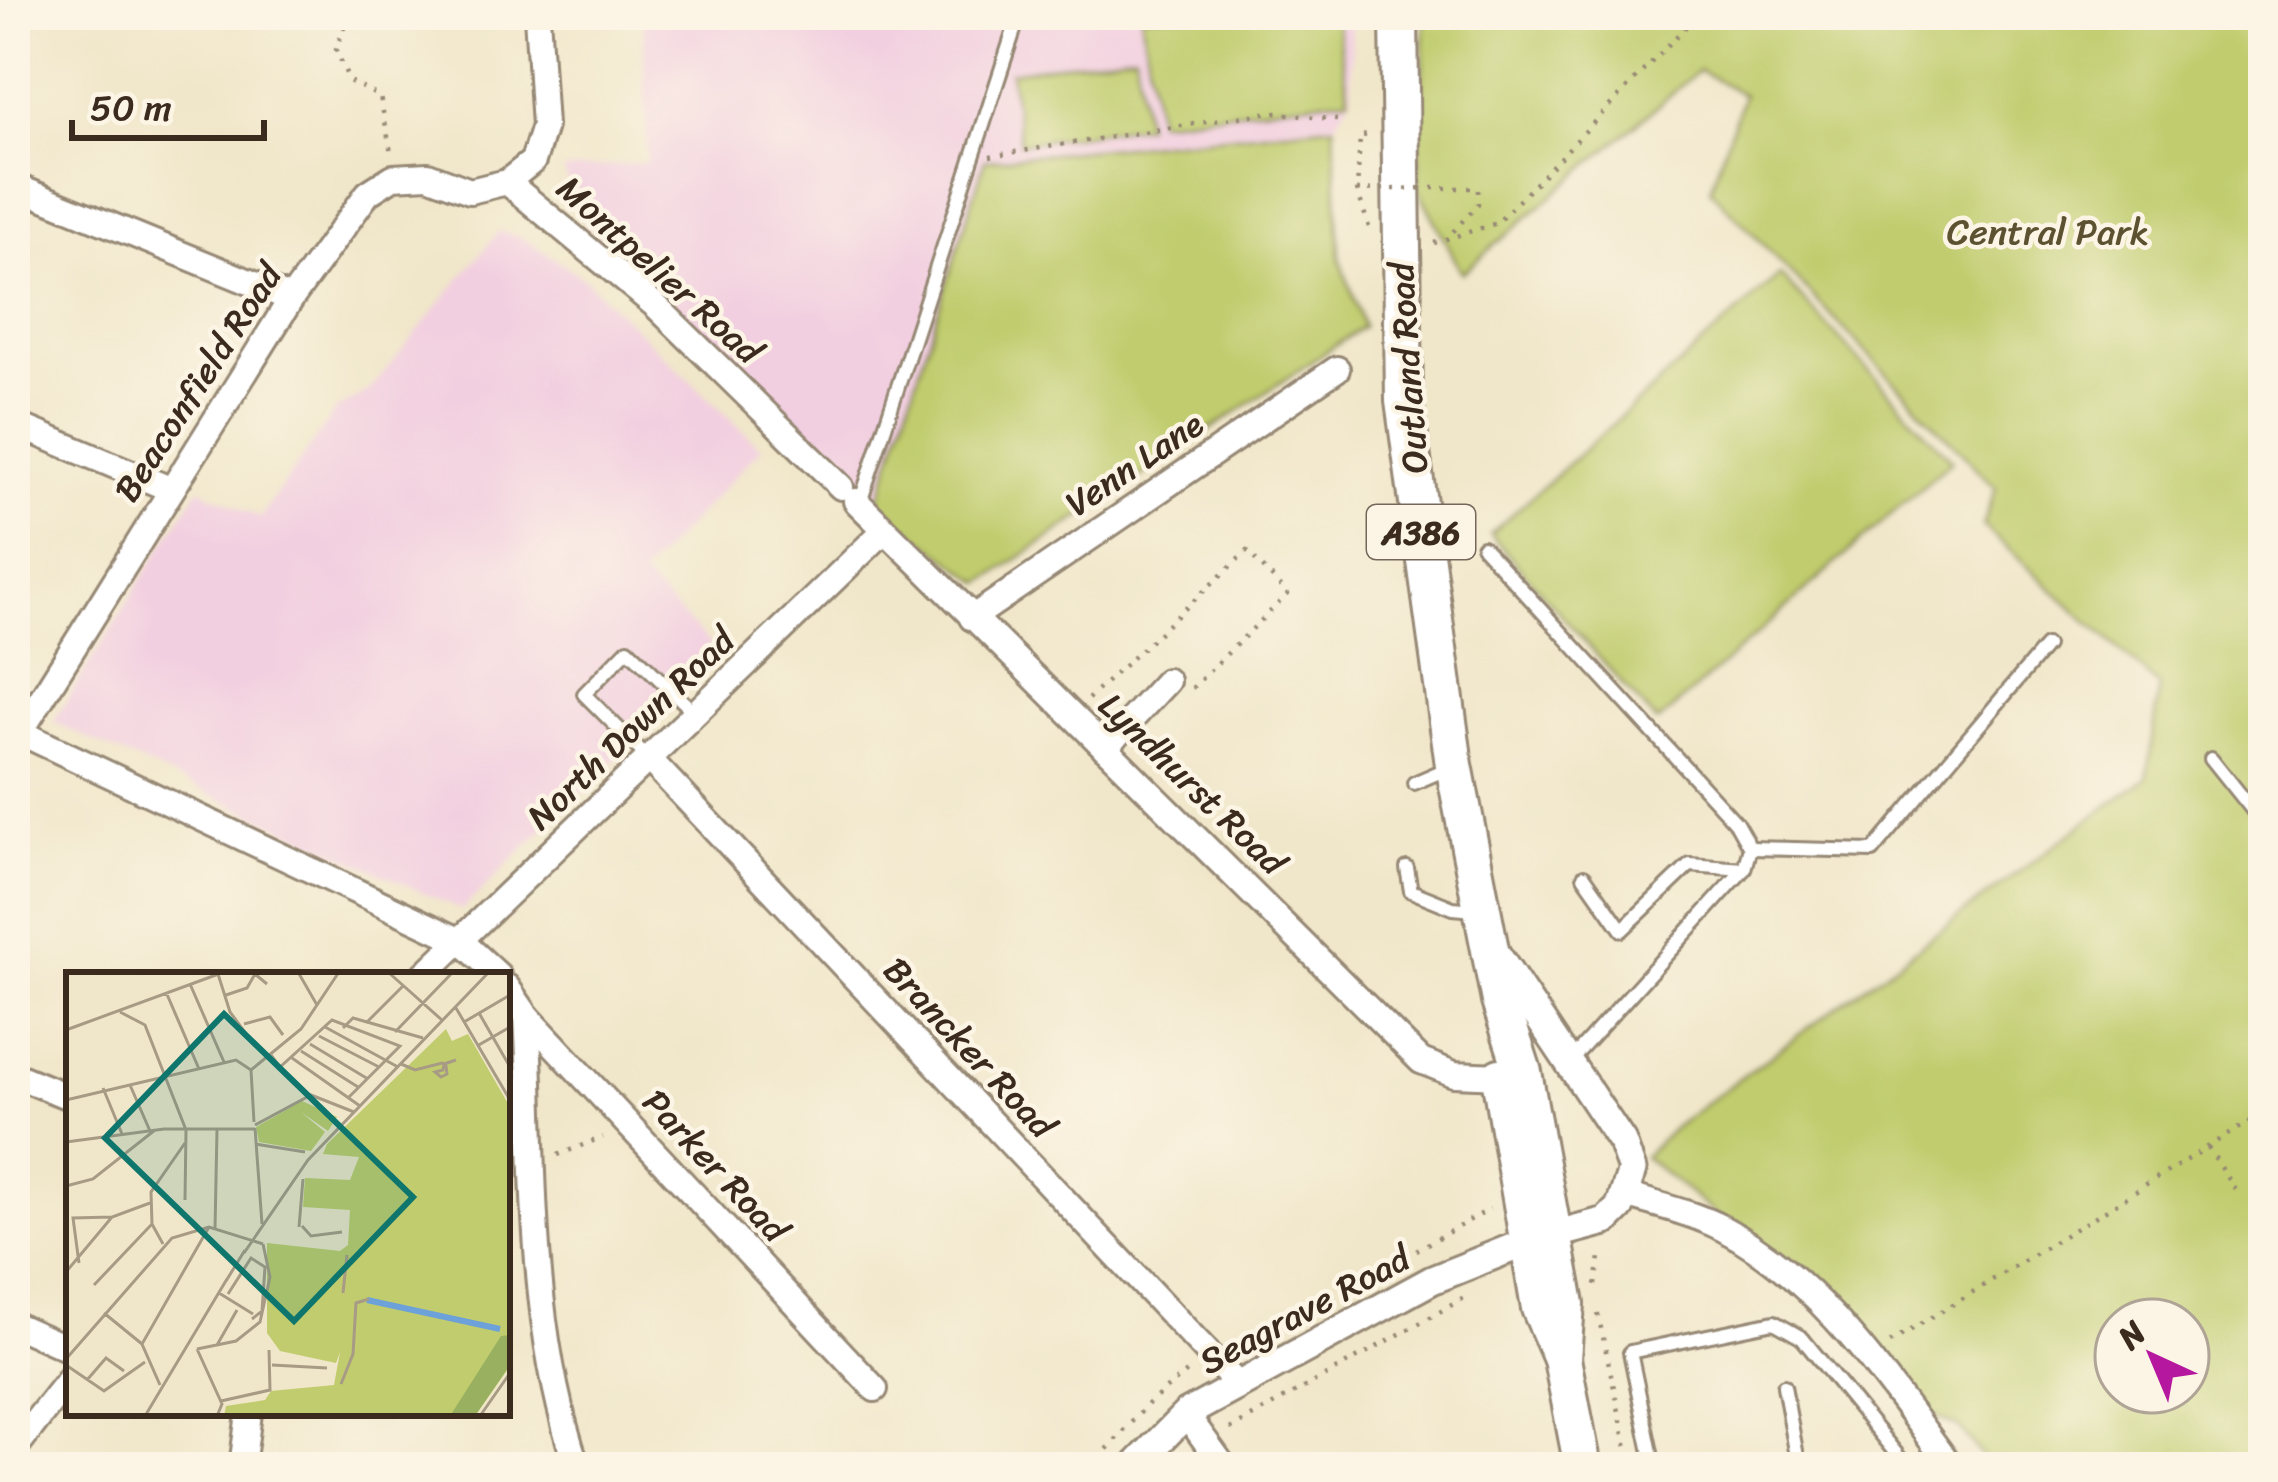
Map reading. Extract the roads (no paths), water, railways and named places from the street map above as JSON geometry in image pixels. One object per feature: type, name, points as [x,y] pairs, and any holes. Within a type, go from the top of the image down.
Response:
[{"type":"main road","name":"Outland Road","points":[[1400,15],[1404,401],[1454,765],[1501,1001],[1523,1072],[1540,1238],[1540,1308],[1562,1359],[1582,1467]]},
{"type":"main road","name":"Outland Road","points":[[1501,1001],[1500,1076],[1540,1238]]},
{"type":"street","name":"Montpelier Road","points":[[537,15],[544,126],[533,161],[507,182],[656,306],[852,497]]},
{"type":"street","name":"Beaconfield Road","points":[[17,735],[291,299],[352,212],[393,177],[428,176],[470,191],[507,182]]},
{"type":"street","points":[[15,186],[291,299]]},
{"type":"street","name":"Venn Lane","points":[[972,618],[1337,369]]},
{"type":"street","points":[[15,424],[170,488]]},
{"type":"street","name":"Lyndhurst Road","points":[[852,497],[1421,1061],[1454,1074],[1500,1076]]},
{"type":"street","name":"North Down Road","points":[[427,972],[885,530]]},
{"type":"street","points":[[1105,748],[1175,689]]},
{"type":"street","points":[[17,735],[461,941],[495,972]]},
{"type":"street","name":"Brancker Road","points":[[650,760],[1238,1385]]},
{"type":"street","points":[[1486,928],[1622,1142],[1632,1170],[1626,1195],[1720,1227],[1780,1266],[1868,1357],[1951,1467]]},
{"type":"street","name":"Parker Road","points":[[510,991],[527,1016],[875,1389]]},
{"type":"street","points":[[527,1016],[538,1309],[560,1417],[577,1467]]},
{"type":"street","points":[[15,1076],[66,1096]]},
{"type":"street","name":"Seagrave Road","points":[[1134,1467],[1186,1414],[1238,1385],[1432,1280],[1540,1238],[1606,1221],[1626,1195]]},
{"type":"street","points":[[15,1325],[66,1348]]},
{"type":"street","points":[[15,1448],[66,1383]]},
{"type":"street","points":[[1186,1414],[1224,1467]]},
{"type":"street","points":[[242,1467],[249,1416]]},
{"type":"lane","points":[[852,497],[1019,15]]},
{"type":"lane","points":[[1483,547],[1736,823],[1750,848],[1744,869],[1571,1060]]},
{"type":"lane","points":[[1750,848],[1873,851],[2046,646]]},
{"type":"lane","points":[[650,760],[584,694],[628,649],[697,714]]},
{"type":"lane","points":[[2211,758],[2263,823]]},
{"type":"lane","points":[[1414,783],[1454,765]]},
{"type":"lane","points":[[1584,876],[1622,930],[1690,865],[1744,869]]},
{"type":"lane","points":[[1407,868],[1411,891],[1486,928]]},
{"type":"lane","points":[[1654,1467],[1630,1352],[1774,1322],[1802,1338],[1907,1467]]},
{"type":"lane","points":[[1784,1386],[1799,1467]]},
{"type":"park label","name":"Central Park","points":[[2048,231]]}]
